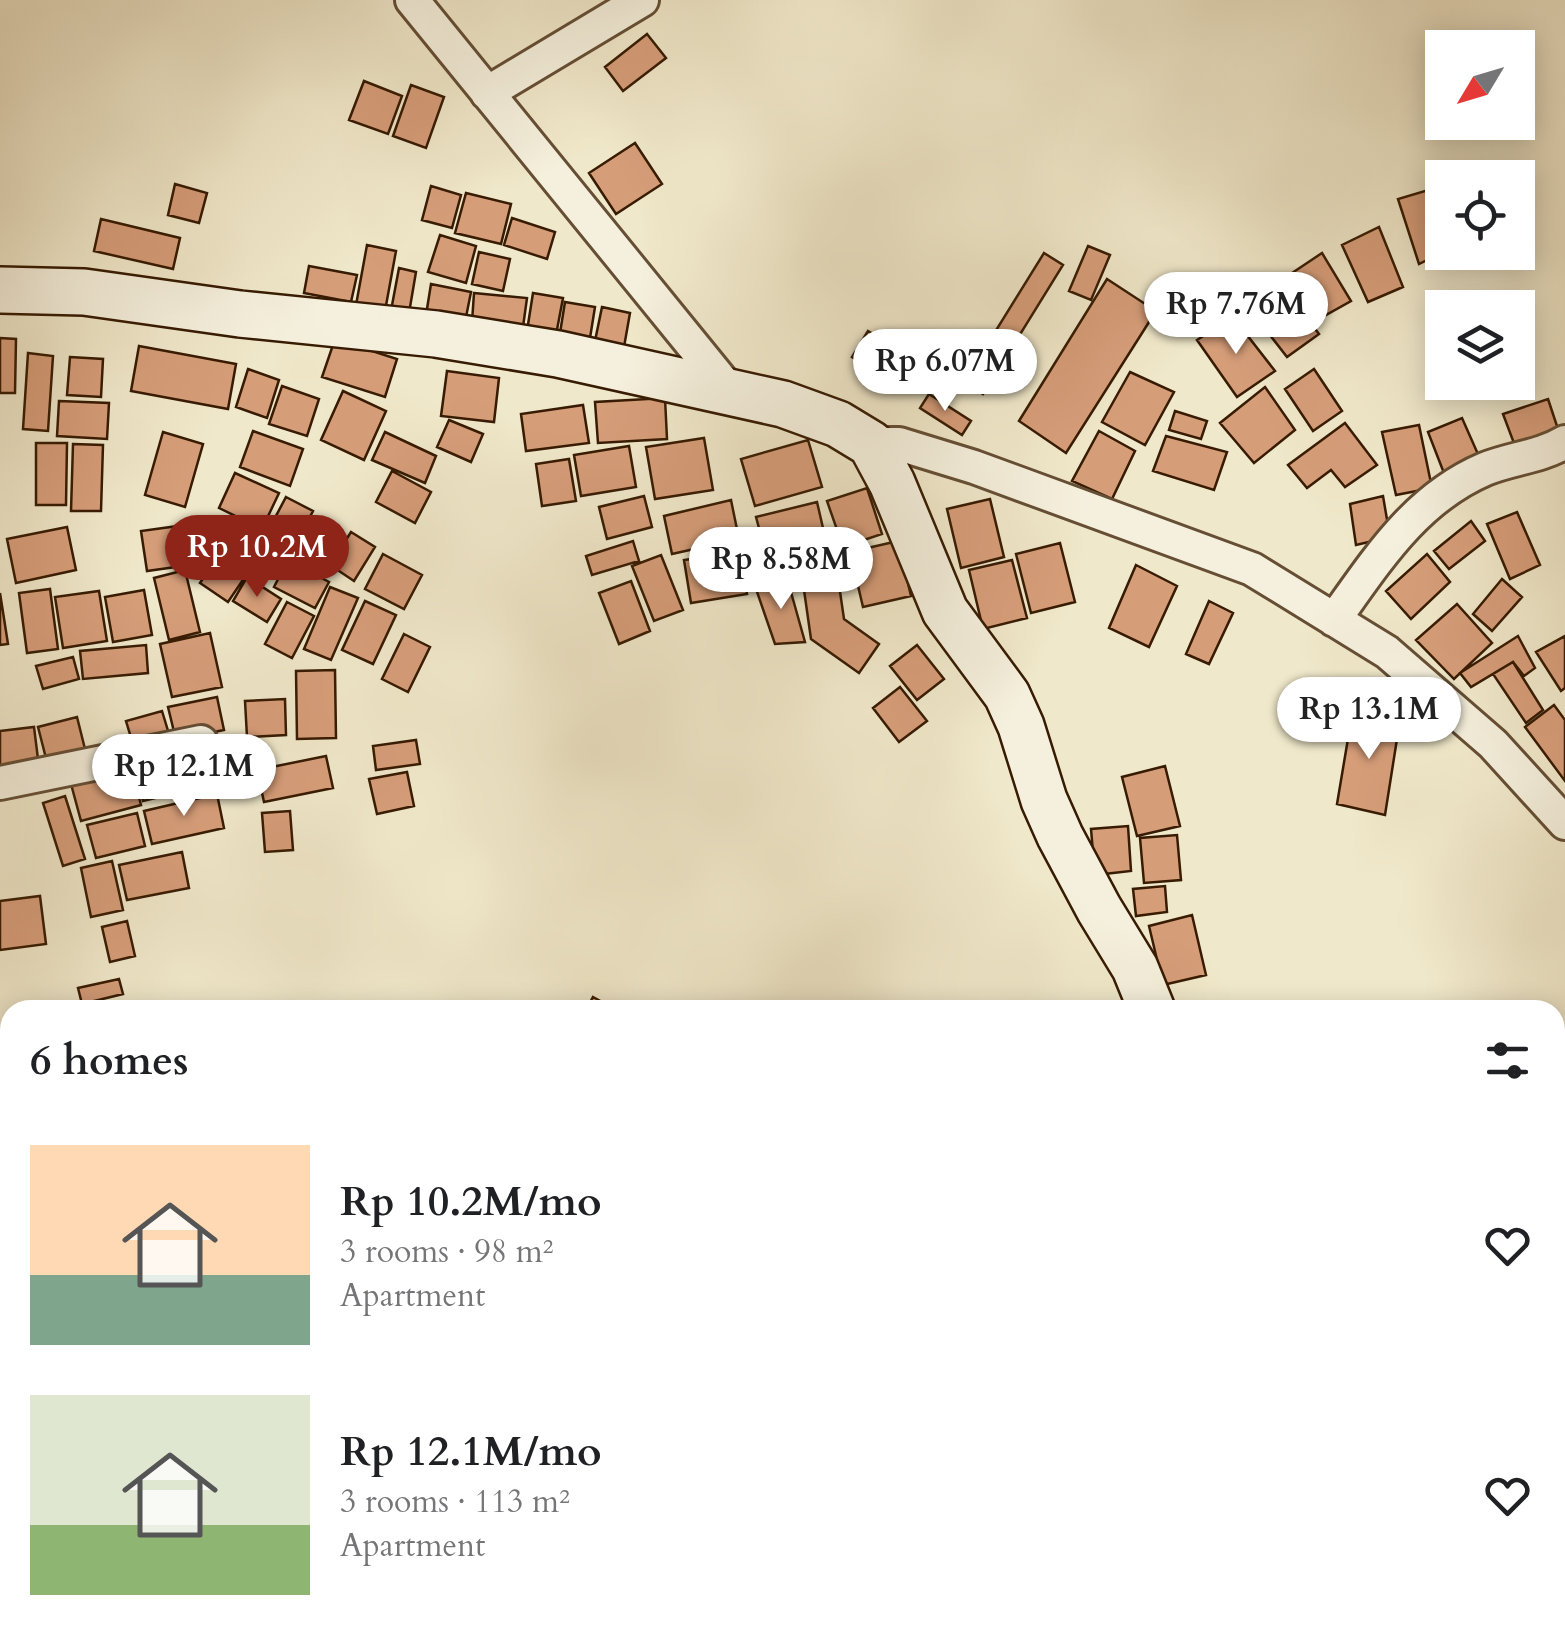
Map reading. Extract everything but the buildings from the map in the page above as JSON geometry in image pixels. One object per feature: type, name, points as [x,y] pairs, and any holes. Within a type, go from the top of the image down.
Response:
[{"type":"main road","points":[[0,290],[84,292],[240,314],[436,334],[558,354],[782,404],[838,424],[871,444],[892,483],[945,611],[1007,695],[1022,726],[1044,800],[1099,909],[1135,968],[1148,1000]]},
{"type":"street","points":[[412,0],[730,390]]},
{"type":"street","points":[[487,93],[642,0]]},
{"type":"street","points":[[1334,620],[1384,550],[1421,507],[1484,470],[1548,452],[1565,442]]},
{"type":"street","points":[[871,444],[899,444],[974,467],[1252,569],[1388,652],[1480,732],[1565,823]]},
{"type":"street","points":[[0,783],[201,742]]}]
